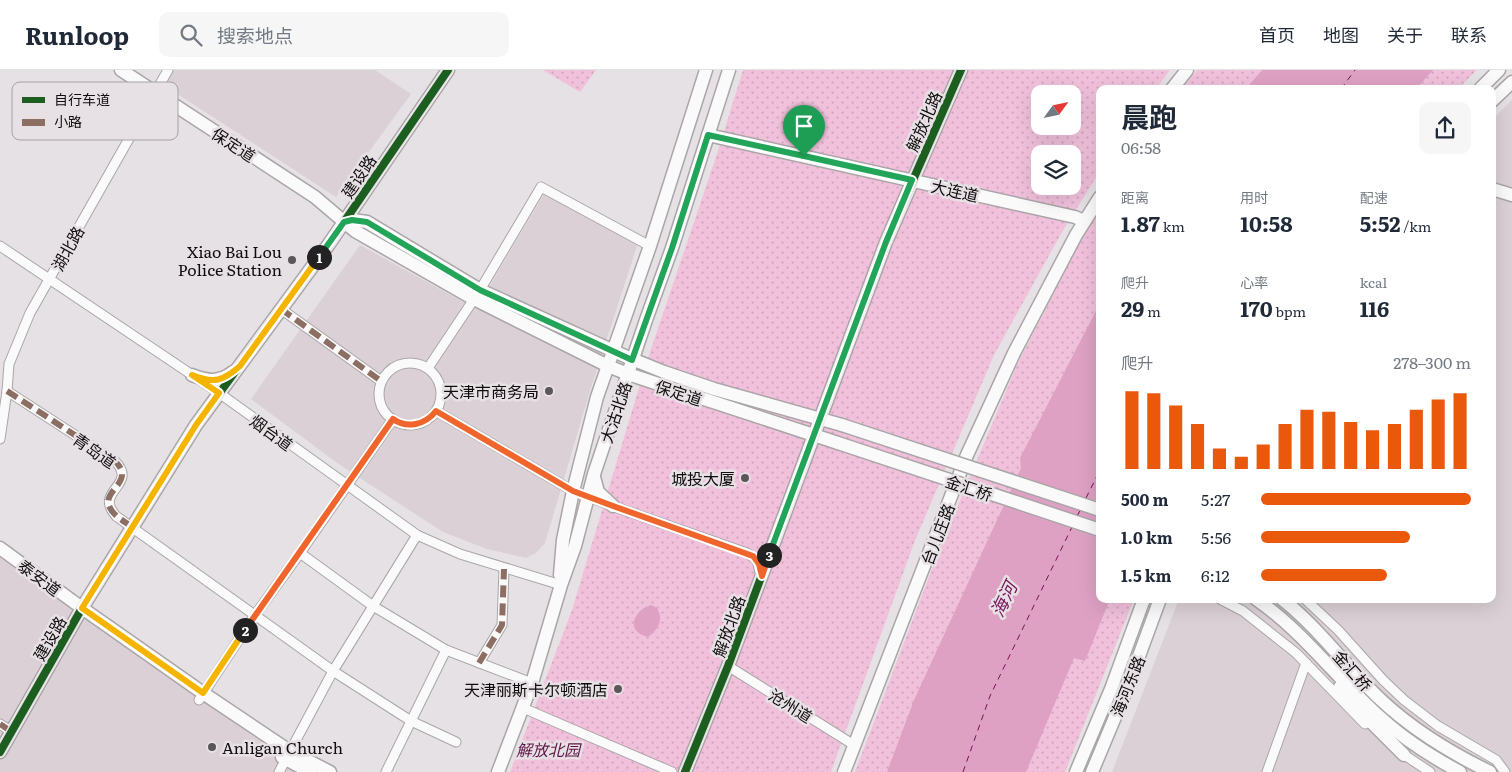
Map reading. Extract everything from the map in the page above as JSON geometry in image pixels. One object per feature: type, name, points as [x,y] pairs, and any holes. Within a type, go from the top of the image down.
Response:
[{"type":"street","name":"保定道","points":[[121,70],[139,82]]},
{"type":"street","name":"湖北路","points":[[160,82],[168,70]]},
{"type":"street","name":"建设路","points":[[0,752],[80,612],[196,425],[344,222],[448,70]]},
{"type":"street","name":"大沽北路","points":[[560,585],[563,540],[573,491],[597,397],[650,246],[706,70]]},
{"type":"street","name":"大沽北路","points":[[498,772],[532,683],[594,474],[629,366],[672,248],[729,70]]},
{"type":"street","name":"解放北路","points":[[686,772],[762,576],[886,242],[961,70]]},
{"type":"street","points":[[1175,85],[1187,70]]},
{"type":"street","points":[[1484,85],[1499,70]]},
{"type":"street","points":[[1496,97],[1512,82]]},
{"type":"street","name":"保定道","points":[[178,108],[316,198],[344,222],[360,220],[374,225],[477,295],[608,366],[629,366],[664,372],[842,425]]},
{"type":"street","name":"大连道","points":[[708,135],[1075,217],[1084,221]]},
{"type":"street","name":"湖北路","points":[[0,439],[9,364],[30,313],[127,140]]},
{"type":"street","points":[[428,368],[477,295],[541,187],[650,246]]},
{"type":"street","points":[[1496,191],[1512,195]]},
{"type":"street","name":"台儿庄路","points":[[844,772],[968,455],[1014,353],[1084,221],[1096,203]]},
{"type":"street","name":"烟台道","points":[[0,246],[219,393],[417,535],[460,554],[560,585]]},
{"type":"street","name":"保定道","points":[[477,295],[613,351],[629,366],[658,385],[838,443]]},
{"type":"street","points":[[281,309],[381,381]]},
{"type":"street","points":[[597,397],[607,381],[629,366],[624,346],[624,320]]},
{"type":"street","points":[[641,334],[645,355],[654,366],[664,372]]},
{"type":"street","points":[[408,362],[419,363],[428,368],[440,384],[440,404],[436,411],[427,420],[418,424],[407,425],[393,419],[382,409],[379,398],[381,381],[389,370],[398,364],[408,362]]},
{"type":"street","points":[[192,375],[208,380],[217,380],[230,375],[240,366]]},
{"type":"street","name":"青岛道","points":[[7,391],[120,466],[122,478],[108,501],[116,516],[333,671],[411,721],[456,742]]},
{"type":"street","points":[[436,411],[573,491],[746,553],[756,560],[762,576]]},
{"type":"street","points":[[201,697],[255,615],[393,419]]},
{"type":"street","name":"金汇桥","points":[[842,425],[1096,509]]},
{"type":"street","points":[[804,460],[816,448],[825,444],[838,443]]},
{"type":"street","name":"金汇桥","points":[[838,443],[1096,529]]},
{"type":"street","points":[[594,474],[598,492],[613,506]]},
{"type":"street","points":[[279,772],[333,671],[417,535]]},
{"type":"street","name":"泰安道","points":[[0,548],[80,612]]},
{"type":"street","points":[[300,553],[373,606],[446,650],[532,683]]},
{"type":"street","name":"泰安道","points":[[0,558],[310,772]]},
{"type":"street","points":[[480,663],[502,625],[504,569]]},
{"type":"street","name":"海河东路","points":[[1076,772],[1111,689],[1143,603]]},
{"type":"street","name":"海河东路","points":[[1092,772],[1128,686],[1159,603]]},
{"type":"street","points":[[1228,603],[1243,611],[1296,653],[1351,711],[1382,739],[1430,772]]},
{"type":"street","name":"金汇桥","points":[[1261,603],[1298,633],[1393,736]]},
{"type":"street","name":"金汇桥","points":[[1286,603],[1320,633],[1382,701],[1428,738],[1490,772]]},
{"type":"street","points":[[1310,603],[1404,700],[1438,726],[1496,760],[1505,772]]},
{"type":"street","points":[[386,772],[446,650]]},
{"type":"street","points":[[1267,772],[1306,663]]},
{"type":"street","name":"沧州道","points":[[728,666],[854,745]]},
{"type":"street","points":[[523,708],[672,772]]},
{"type":"street","points":[[0,724],[12,732]]},
{"type":"street","points":[[1393,736],[1404,755]]},
{"type":"street","points":[[1393,736],[1430,754],[1460,772]]},
{"type":"street","name":"泰安道","points":[[289,756],[330,772]]},
{"type":"shaded area","points":[[174,70],[375,70],[411,94],[336,197],[178,94],[178,82],[167,82]]},
{"type":"shaded area","points":[[1512,100],[1512,772],[1112,772],[1177,603],[1496,603],[1496,116]]},
{"type":"shaded area","points":[[545,192],[638,243],[589,394],[545,543],[536,553],[526,558],[487,549],[443,532],[340,465],[251,399],[360,245],[476,309]]},
{"type":"shaded area","points":[[0,554],[322,772],[0,772]]},
{"type":"green space","points":[[543,70],[596,70],[580,92]]},
{"type":"green space","name":"解放北园","points":[[743,70],[1170,70],[1159,85],[1096,85],[1096,177],[1062,232],[994,355],[914,543],[831,772],[510,772],[572,610],[648,358],[717,154]]},
{"type":"green space","points":[[1197,70],[1477,70],[1462,85],[1185,85]]},
{"type":"green space","points":[[1096,213],[1096,603],[1132,603],[1065,772],[855,772],[938,553],[1017,365]]},
{"type":"water","points":[[1262,70],[1433,70],[1420,85],[1249,85]]},
{"type":"water","name":"海河","points":[[1096,311],[1096,603],[1108,603],[1085,661],[1074,658],[1026,772],[887,772],[914,700],[1021,468],[1020,458]]},
{"type":"water","points":[[651,605],[657,608],[660,620],[655,631],[648,637],[636,631],[634,621],[640,611]]},
{"type":"ferry route","points":[[1344,85],[1355,70]]},
{"type":"ferry route","points":[[1086,498],[1096,478]]},
{"type":"ferry route","points":[[1077,516],[1081,509]]},
{"type":"ferry route","points":[[963,772],[990,696],[1072,527]]},
{"type":"marked path","points":[[281,309],[381,381]]},
{"type":"marked path","points":[[7,391],[115,461],[121,468],[122,474],[121,480],[110,495],[108,500],[109,506],[116,515],[132,527]]},
{"type":"marked path","points":[[479,663],[502,625],[504,569]]},
{"type":"marked path","points":[[0,724],[12,732]]},
{"type":"cycle path","points":[[0,752],[82,608],[196,425],[329,244],[448,70]]},
{"type":"cycle path","points":[[685,772],[728,666],[886,242],[961,70]]},
{"type":"place","name":"Xiao Bai Lou Police Station","points":[[292,260]]},
{"type":"place","name":"天津市商务局","points":[[549,391]]},
{"type":"place","name":"城投大厦","points":[[745,478]]},
{"type":"place","name":"天津丽斯卡尔顿酒店","points":[[618,689]]},
{"type":"place","name":"Anligan Church","points":[[212,747]]},
{"type":"route","points":[[708,135],[804,156],[912,180],[886,242],[762,576],[759,564],[753,556],[573,491],[436,411],[427,420],[418,424],[407,425],[393,419],[255,615],[203,693],[82,608],[196,425],[219,393],[192,375],[202,379],[217,380],[230,375],[240,366],[344,222],[360,220],[374,225],[480,290],[632,360],[672,248],[708,135]]}]
